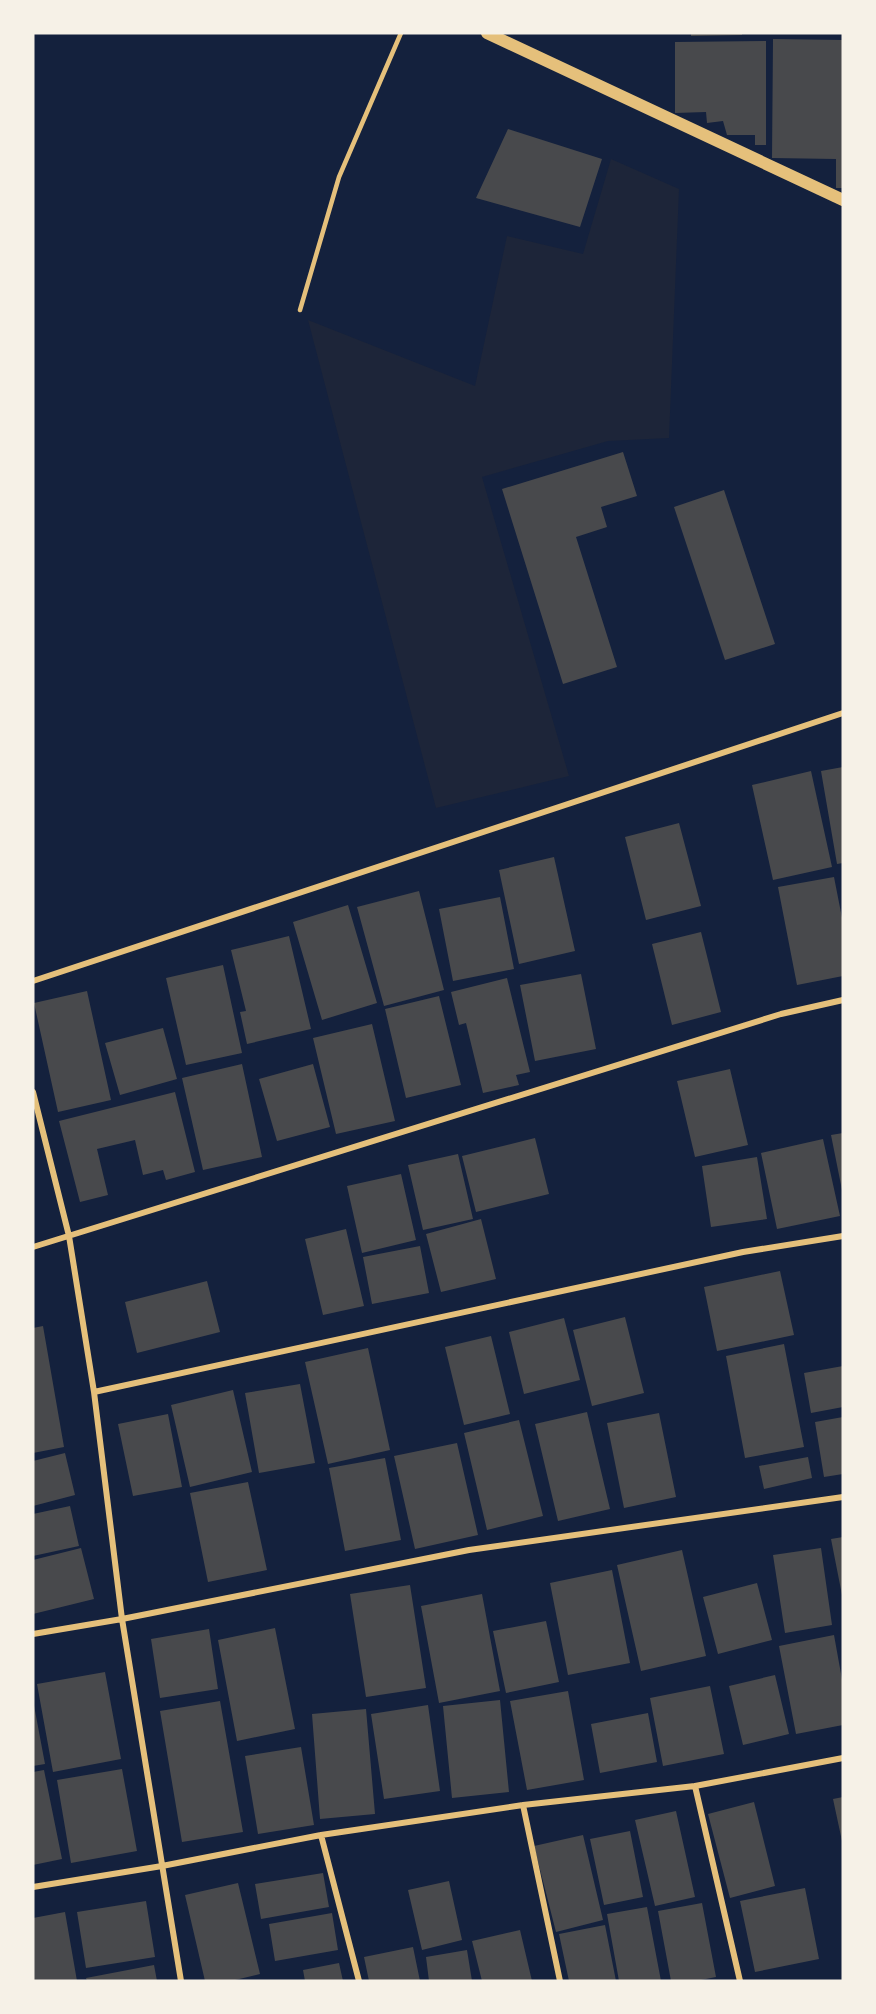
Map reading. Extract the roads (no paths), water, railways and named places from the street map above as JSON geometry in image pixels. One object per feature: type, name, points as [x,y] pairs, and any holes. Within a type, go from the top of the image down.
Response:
[{"type":"main road","points":[[487,33],[843,200]]},
{"type":"street","points":[[33,981],[843,713]]},
{"type":"street","points":[[33,1247],[780,1014],[843,1000]]},
{"type":"street","points":[[33,1092],[69,1236],[94,1392],[122,1619],[181,1981]]},
{"type":"street","points":[[94,1392],[731,1254],[843,1236]]},
{"type":"street","points":[[33,1634],[122,1619],[469,1550],[843,1497]]},
{"type":"street","points":[[33,1887],[162,1866],[321,1835],[523,1805],[695,1786],[843,1758]]},
{"type":"street","points":[[695,1786],[740,1981]]},
{"type":"street","points":[[523,1805],[560,1981]]},
{"type":"street","points":[[321,1835],[359,1981]]},
{"type":"lane","points":[[300,310],[339,177],[401,33]]}]
